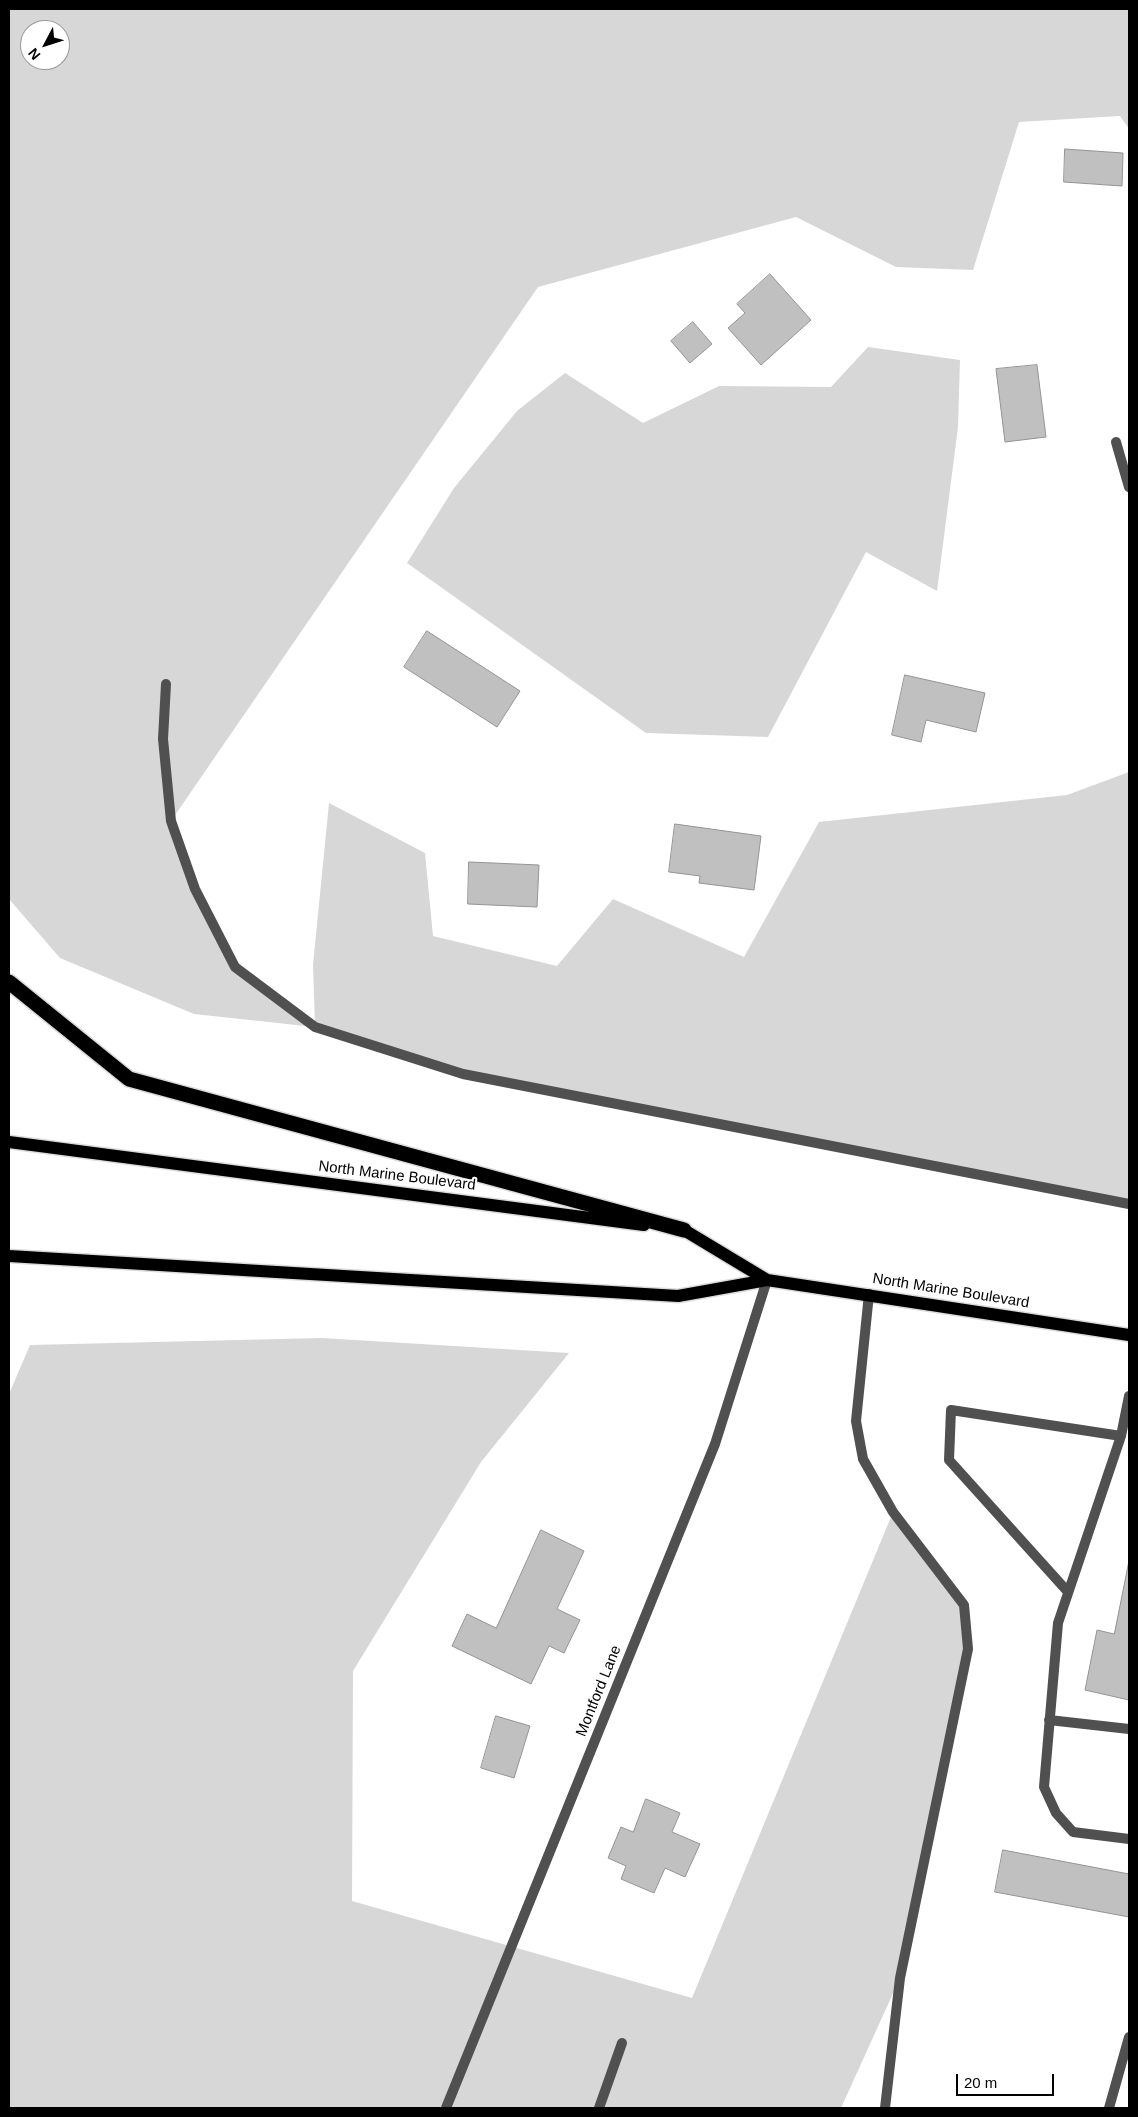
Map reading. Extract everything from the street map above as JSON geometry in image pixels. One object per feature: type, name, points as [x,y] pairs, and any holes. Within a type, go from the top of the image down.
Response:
[{"type":"highway","points":[[9,982],[129,1079],[684,1230]]},
{"type":"main road","name":"North Marine Boulevard","points":[[9,1142],[684,1230],[767,1280]]},
{"type":"main road","name":"North Marine Boulevard","points":[[9,1256],[678,1296],[767,1280],[1129,1335]]},
{"type":"street","points":[[1116,442],[1129,487]]},
{"type":"street","points":[[166,684],[163,739],[171,821],[195,889],[235,967],[316,1026],[463,1074],[1129,1204]]},
{"type":"street","name":"Montford Lane","points":[[446,2108],[715,1444],[767,1280]]},
{"type":"street","points":[[869,1294],[856,1421],[863,1460],[893,1512],[964,1605],[968,1649],[900,1978],[885,2108]]},
{"type":"street","points":[[1129,1396],[1121,1436],[1058,1623],[1044,1787],[1056,1813],[1073,1832],[1129,1838]]},
{"type":"street","points":[[1068,1592],[949,1460],[951,1410],[1121,1436]]},
{"type":"street","points":[[1049,1720],[1129,1730]]},
{"type":"street","points":[[1109,2108],[1129,2037]]},
{"type":"street","points":[[599,2108],[622,2043]]},
{"type":"shaded area","points":[[9,9],[1129,9],[1129,129],[1120,116],[1019,122],[973,270],[896,267],[796,217],[538,287],[171,821],[195,889],[235,967],[315,1026],[313,965],[329,803],[425,853],[433,936],[557,966],[613,899],[744,957],[819,822],[1067,795],[1129,772],[1129,1204],[463,1074],[315,1027],[194,1014],[60,958],[9,899]]},
{"type":"shaded area","points":[[868,347],[960,360],[958,427],[937,591],[866,552],[768,737],[646,733],[407,563],[454,488],[517,411],[565,373],[643,423],[719,386],[831,387]]},
{"type":"shaded area","points":[[322,1338],[569,1353],[481,1462],[353,1671],[352,1901],[692,1998],[893,1512],[964,1605],[968,1649],[900,1978],[841,2108],[9,2108],[9,1394],[30,1345]]},
{"type":"building","points":[[1065,149],[1123,153],[1122,186],[1064,182]]},
{"type":"building","points":[[770,274],[811,320],[761,365],[728,328],[745,313],[737,304]]},
{"type":"building","points":[[693,322],[712,344],[690,363],[671,341]]},
{"type":"building","points":[[1037,365],[1046,437],[1005,442],[996,369]]},
{"type":"building","points":[[427,631],[520,691],[497,727],[404,667]]},
{"type":"building","points":[[905,675],[985,693],[976,732],[926,720],[921,742],[892,735]]},
{"type":"building","points":[[675,824],[761,836],[754,890],[699,883],[700,876],[669,872]]},
{"type":"building","points":[[469,862],[539,865],[537,907],[468,904]]},
{"type":"building","points":[[541,1530],[584,1551],[557,1609],[580,1620],[564,1653],[549,1646],[531,1684],[452,1646],[467,1614],[496,1628]]},
{"type":"building","points":[[1129,1561],[1129,1700],[1085,1690],[1097,1630],[1114,1634]]},
{"type":"building","points":[[496,1716],[530,1726],[514,1778],[481,1768]]},
{"type":"building","points":[[646,1799],[680,1813],[672,1832],[700,1844],[685,1877],[665,1868],[654,1893],[621,1879],[626,1866],[608,1858],[621,1827],[633,1832]]},
{"type":"building","points":[[1003,1850],[1129,1874],[1129,1917],[995,1892]]}]
